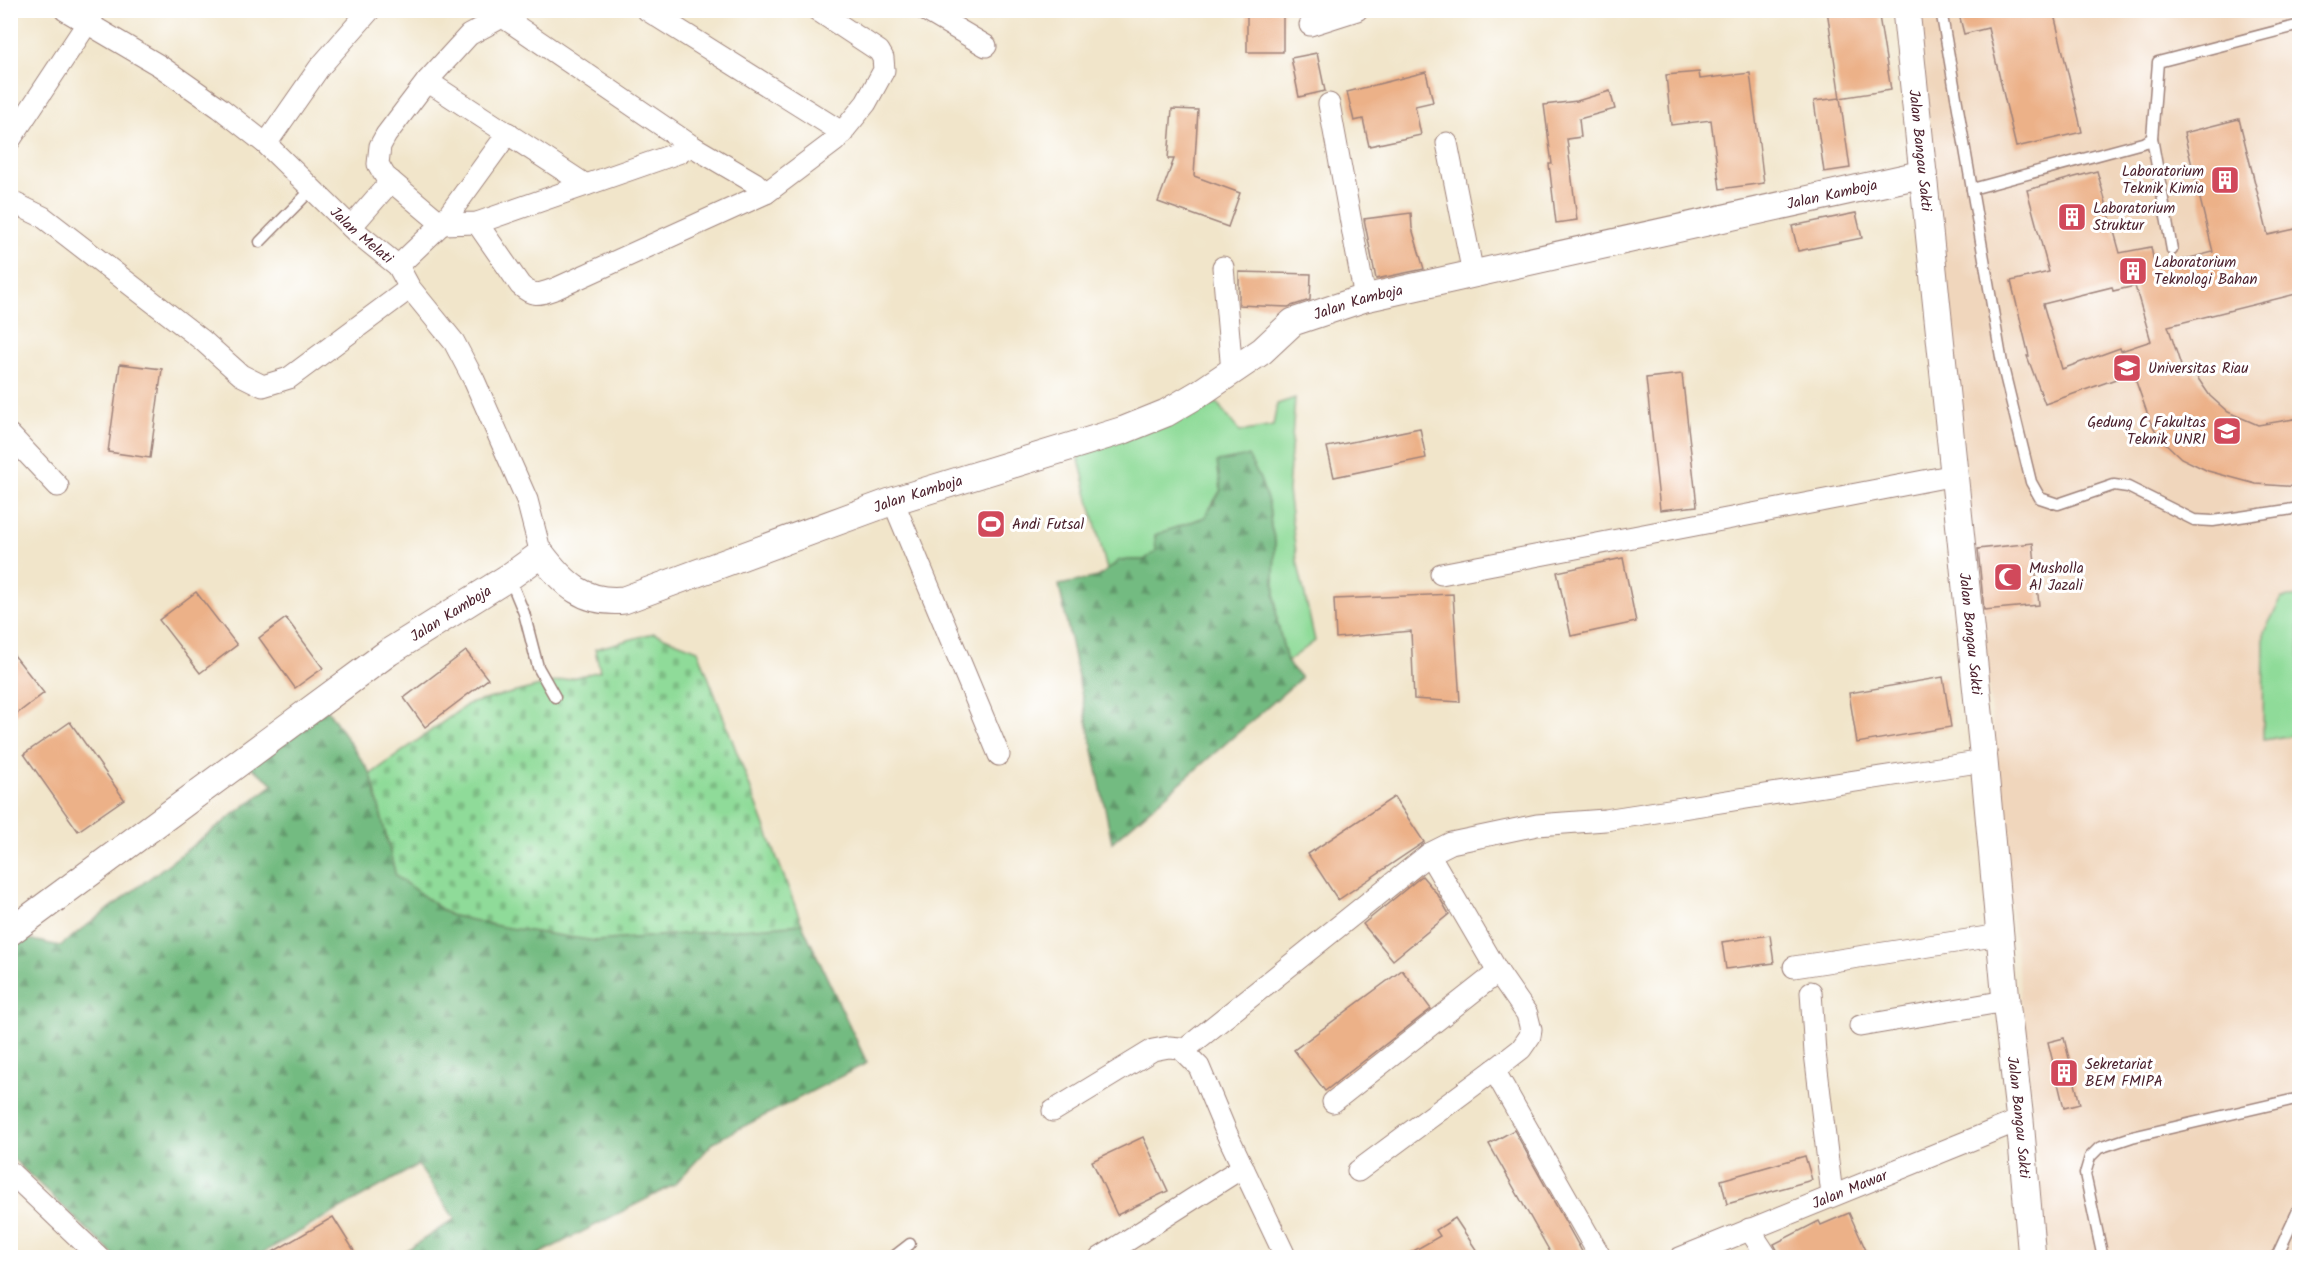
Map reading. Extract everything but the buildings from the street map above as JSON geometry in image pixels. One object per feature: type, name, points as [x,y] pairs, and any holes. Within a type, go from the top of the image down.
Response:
[{"type":"street","name":"Jalan Melati","points":[[65,10],[92,17],[220,108],[266,144],[351,227],[398,266],[411,288],[454,342],[474,380],[527,500],[541,554]]},
{"type":"street","points":[[266,144],[319,68],[370,10]]},
{"type":"street","points":[[647,10],[843,133]]},
{"type":"street","points":[[477,223],[520,285],[529,293],[538,294],[557,288],[766,193],[843,133],[866,104],[884,70],[885,64],[879,51],[817,10]]},
{"type":"street","points":[[925,10],[986,46]]},
{"type":"street","points":[[1310,25],[1357,10]]},
{"type":"street","name":"Jalan Bangau Sakti","points":[[1906,10],[1984,761],[2032,1257]]},
{"type":"street","points":[[692,146],[477,223],[442,224],[385,176],[378,164],[381,146],[386,135],[427,81],[469,35],[509,14],[692,146],[755,183],[766,193]]},
{"type":"street","points":[[10,140],[92,17]]},
{"type":"street","points":[[427,81],[586,185]]},
{"type":"street","points":[[1329,104],[1365,298]]},
{"type":"street","points":[[398,266],[442,224],[508,133]]},
{"type":"street","points":[[1447,143],[1473,274]]},
{"type":"street","name":"Jalan Kamboja","points":[[10,932],[389,652],[509,577],[541,554],[558,577],[590,598],[606,602],[624,600],[893,501],[1124,430],[1166,413],[1262,351],[1293,322],[1365,298],[1923,174]]},
{"type":"street","points":[[351,227],[391,181]]},
{"type":"street","points":[[10,201],[43,217],[202,340],[241,375],[263,386],[290,378],[411,288]]},
{"type":"street","points":[[1223,267],[1232,372]]},
{"type":"street","points":[[10,435],[58,486]]},
{"type":"street","points":[[1441,574],[1955,475]]},
{"type":"street","points":[[893,501],[999,755]]},
{"type":"street","points":[[1183,1051],[1429,854],[1451,843],[1538,825],[1605,820],[1984,761]]},
{"type":"street","points":[[1359,1171],[1521,1049],[1530,1036],[1531,1030],[1527,1014],[1498,972],[1429,854]]},
{"type":"street","points":[[1794,967],[2000,936]]},
{"type":"street","points":[[1333,1102],[1498,972]]},
{"type":"street","points":[[1811,993],[1815,1053],[1832,1195]]},
{"type":"street","points":[[1860,1026],[2006,1001]]},
{"type":"street","points":[[1053,1111],[1153,1050],[1169,1047],[1180,1048],[1199,1067],[1286,1257]]},
{"type":"street","points":[[1494,1070],[1600,1257]]},
{"type":"street","name":"Jalan Mawar","points":[[1680,1257],[2020,1120]]},
{"type":"street","points":[[1100,1257],[1243,1167]]},
{"type":"street","points":[[10,1172],[100,1257]]},
{"type":"street","points":[[1749,1229],[1768,1257]]},
{"type":"lane","points":[[1941,10],[2002,363],[2031,482],[2040,498],[2058,504],[2114,485],[2128,487],[2194,520],[2213,521],[2300,508]]},
{"type":"lane","points":[[2172,250],[2152,138],[2157,62],[2300,25]]},
{"type":"lane","points":[[1972,189],[2146,142],[2152,138]]},
{"type":"lane","points":[[260,242],[311,190]]},
{"type":"lane","points":[[509,577],[524,613],[538,667],[555,697]]},
{"type":"lane","points":[[2103,1257],[2085,1174],[2090,1157],[2099,1148],[2132,1137],[2300,1098]]},
{"type":"lane","points":[[2276,1257],[2300,1206]]},
{"type":"lane","points":[[891,1257],[910,1244]]},
{"type":"shaded area","name":"Universitas Riau","points":[[1918,11],[2299,11],[2299,1257],[2048,1257]]},
{"type":"green space","points":[[1295,398],[1288,491],[1297,560],[1315,641],[1287,662],[1277,621],[1274,581],[1275,541],[1269,505],[1221,490],[1205,517],[1155,535],[1157,551],[1144,560],[1120,560],[1107,570],[1078,456],[1217,403],[1240,432],[1273,426],[1277,404]]},
{"type":"green space","points":[[1248,456],[1260,479],[1269,505],[1275,541],[1274,581],[1277,621],[1287,662],[1301,678],[1112,842],[1059,585],[1098,577],[1120,560],[1144,560],[1156,551],[1155,535],[1205,517],[1221,490],[1217,462]]},
{"type":"green space","points":[[2299,596],[2299,734],[2263,740],[2264,632],[2282,598]]},
{"type":"green space","points":[[654,633],[698,650],[802,924],[596,941],[503,927],[450,915],[396,876],[371,774],[468,704],[600,671],[595,649]]},
{"type":"green space","points":[[327,709],[371,774],[396,876],[450,915],[504,927],[596,941],[802,924],[867,1063],[715,1141],[674,1185],[533,1257],[396,1257],[455,1219],[418,1165],[255,1257],[116,1257],[11,1157],[10,947],[23,938],[60,946],[274,784],[248,765]]},
{"type":"place","name":"Laboratorium Teknik Kimia","points":[[2225,180]]},
{"type":"place","name":"Laboratorium Struktur","points":[[2072,217]]},
{"type":"place","name":"Laboratorium Teknologi Bahan","points":[[2133,271]]},
{"type":"place","name":"Universitas Riau","points":[[2127,368]]},
{"type":"place","name":"Gedung C Fakultas Teknik UNRI","points":[[2227,431]]},
{"type":"place","name":"Andi Futsal","points":[[991,524]]},
{"type":"place","name":"Musholla Al Jazali","points":[[2008,577]]},
{"type":"place","name":"Sekretariat BEM FMIPA","points":[[2064,1073]]}]
